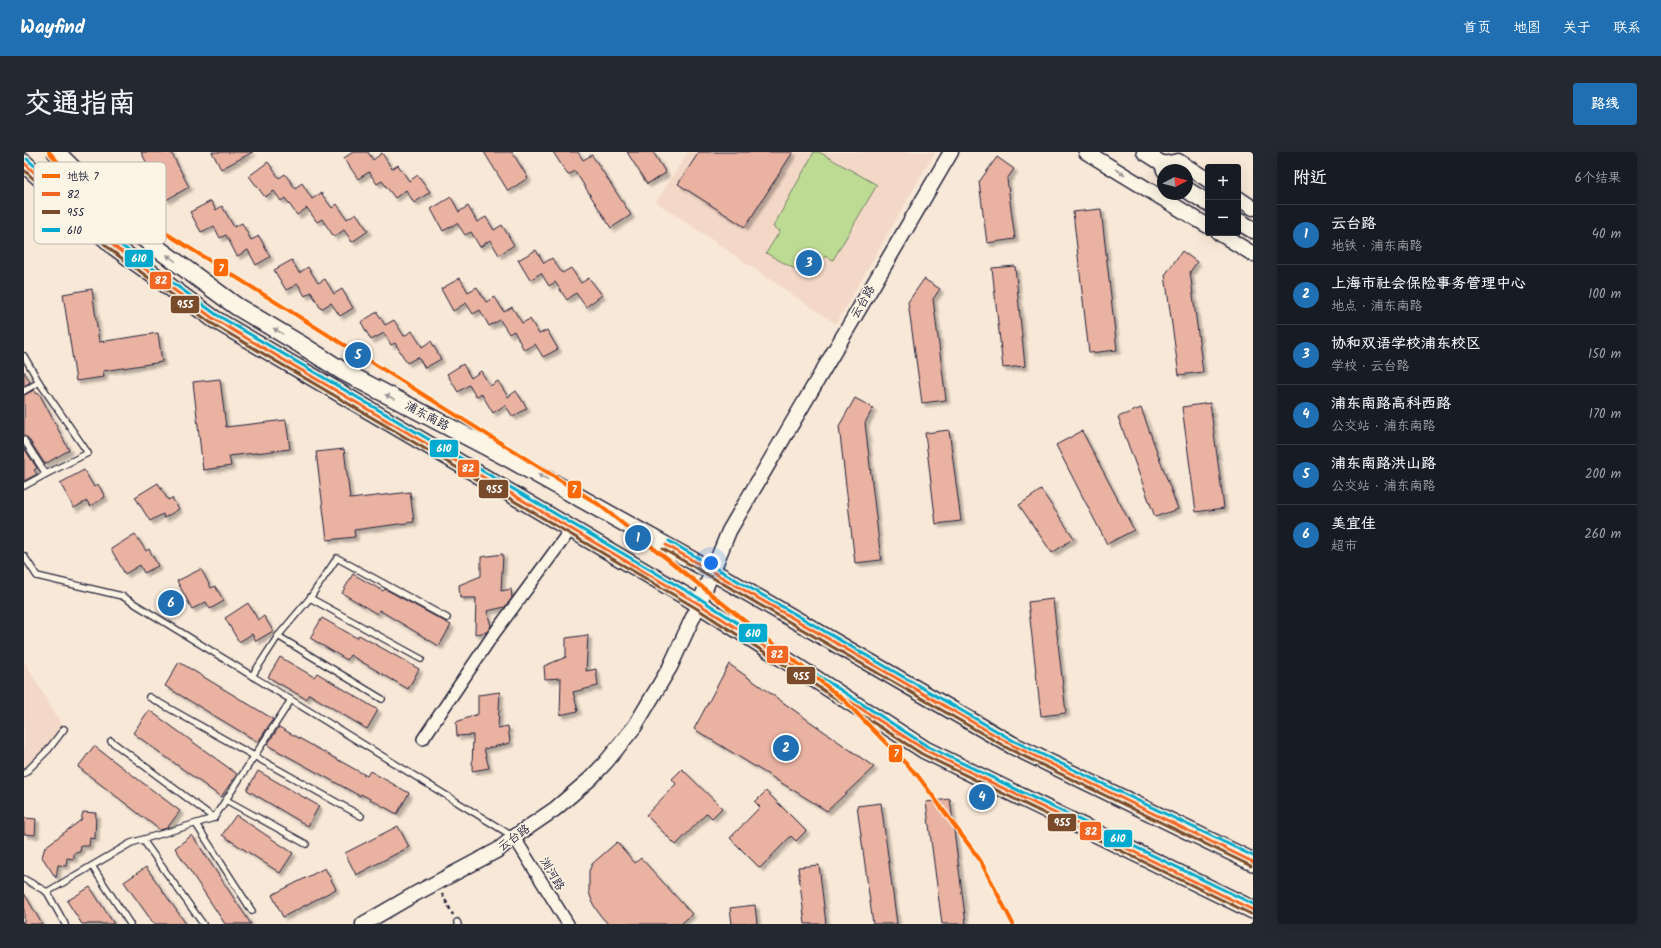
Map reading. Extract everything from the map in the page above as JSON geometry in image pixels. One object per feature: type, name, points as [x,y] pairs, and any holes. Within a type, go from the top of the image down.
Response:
[{"type":"main road","name":"浦东南路","points":[[56,152],[66,162]]},
{"type":"main road","name":"浦东南路","points":[[24,163],[34,172]]},
{"type":"main road","points":[[1193,194],[1205,201]]},
{"type":"main road","points":[[1241,223],[1253,230]]},
{"type":"main road","name":"浦东南路","points":[[112,244],[214,319],[699,604],[925,750],[1253,910]]},
{"type":"main road","name":"浦东南路","points":[[152,244],[236,306],[344,372],[512,460],[711,571],[1012,745],[1253,862]]},
{"type":"street","name":"云台路","points":[[363,924],[498,850],[514,837],[555,809],[573,794],[621,745],[635,726],[670,667],[699,604],[711,571],[729,531],[951,152]]},
{"type":"street","points":[[1086,152],[1205,224]]},
{"type":"street","points":[[1144,152],[1160,164]]},
{"type":"street","points":[[1171,164],[1178,161],[1183,164]]},
{"type":"street","points":[[1193,170],[1205,178]]},
{"type":"street","points":[[1241,200],[1253,208]]},
{"type":"street","points":[[1224,236],[1253,254]]},
{"type":"street","points":[[423,739],[493,635],[570,529]]},
{"type":"street","name":"浏河路","points":[[514,837],[568,924]]},
{"type":"lane","points":[[24,356],[39,382],[88,453],[24,486]]},
{"type":"lane","points":[[24,391],[39,382]]},
{"type":"lane","points":[[24,440],[46,474]]},
{"type":"lane","points":[[24,556],[37,576],[122,596],[514,837]]},
{"type":"lane","points":[[252,676],[278,636],[310,598],[337,558],[447,618]]},
{"type":"lane","points":[[310,598],[421,659]]},
{"type":"lane","points":[[278,636],[382,699]]},
{"type":"lane","points":[[149,697],[361,816]]},
{"type":"lane","points":[[46,892],[131,843],[214,818],[291,700]]},
{"type":"lane","points":[[24,774],[48,750],[64,729]]},
{"type":"lane","points":[[111,741],[214,818]]},
{"type":"lane","points":[[226,800],[306,844]]},
{"type":"lane","points":[[196,824],[252,911]]},
{"type":"lane","points":[[143,840],[203,924]]},
{"type":"lane","points":[[92,866],[130,924]]},
{"type":"lane","points":[[24,879],[46,892],[65,924]]},
{"type":"path","points":[[436,883],[458,923]]},
{"type":"shaded area","points":[[688,152],[935,152],[836,324],[656,202]]},
{"type":"shaded area","points":[[24,661],[64,729],[24,772]]},
{"type":"green space","points":[[814,152],[819,152],[877,185],[833,260],[825,256],[811,278],[766,253],[780,231],[773,227]]},
{"type":"building","points":[[141,152],[171,152],[189,187],[166,200],[166,162],[146,162]]},
{"type":"building","points":[[212,152],[253,152],[221,169]]},
{"type":"building","points":[[353,152],[368,152],[373,160],[382,153],[392,169],[398,165],[409,181],[418,175],[430,192],[414,203],[406,190],[395,198],[382,181],[377,184],[369,172],[358,179],[344,158]]},
{"type":"building","points":[[484,152],[512,152],[528,178],[508,191]]},
{"type":"building","points":[[553,152],[578,152],[583,160],[592,155],[631,215],[611,228],[575,171],[568,175]]},
{"type":"building","points":[[627,152],[653,152],[666,173],[647,184]]},
{"type":"building","points":[[699,152],[793,152],[745,227],[678,184]]},
{"type":"building","points":[[997,157],[1014,169],[1007,179],[1015,239],[987,243],[979,182]]},
{"type":"building","points":[[268,162],[279,178],[285,174],[295,188],[302,183],[312,199],[321,193],[332,208],[337,204],[347,219],[356,213],[368,231],[352,242],[344,230],[334,237],[322,219],[317,222],[307,208],[297,215],[285,198],[281,201],[274,191],[265,197],[249,176]]},
{"type":"building","points":[[451,197],[459,212],[468,206],[477,222],[486,217],[494,230],[502,225],[514,245],[499,255],[490,240],[480,247],[471,232],[465,235],[457,223],[443,231],[431,209]]},
{"type":"building","points":[[211,201],[216,210],[222,206],[234,227],[242,223],[251,240],[259,236],[270,257],[256,265],[248,250],[237,256],[226,235],[220,238],[214,226],[201,232],[190,212]]},
{"type":"building","points":[[1101,209],[1117,350],[1089,353],[1073,212]]},
{"type":"building","points":[[536,250],[544,263],[552,258],[562,273],[571,268],[581,283],[589,278],[602,295],[586,307],[576,293],[567,300],[555,282],[549,286],[541,273],[530,280],[518,260]]},
{"type":"building","points":[[1182,251],[1197,262],[1190,272],[1203,372],[1179,375],[1165,275]]},
{"type":"building","points":[[292,260],[299,273],[308,267],[318,283],[325,279],[334,294],[342,289],[353,308],[340,316],[331,303],[321,309],[311,292],[305,296],[298,284],[286,290],[274,270]]},
{"type":"building","points":[[1015,266],[1025,366],[1003,368],[992,268]]},
{"type":"building","points":[[460,278],[468,292],[477,287],[486,302],[495,297],[504,312],[512,307],[522,323],[530,319],[539,334],[547,330],[558,349],[543,357],[535,344],[524,350],[514,331],[509,334],[500,320],[489,326],[480,310],[473,314],[466,303],[453,311],[441,289]]},
{"type":"building","points":[[924,279],[940,289],[933,299],[946,400],[922,403],[908,302]]},
{"type":"building","points":[[92,289],[99,342],[158,333],[162,362],[103,371],[104,377],[76,381],[63,294]]},
{"type":"building","points":[[377,312],[385,325],[394,320],[404,336],[412,331],[422,347],[431,341],[441,359],[425,368],[418,357],[407,363],[395,343],[391,345],[384,333],[371,340],[361,322]]},
{"type":"building","points":[[463,364],[471,378],[481,371],[490,386],[498,381],[508,397],[516,391],[527,408],[513,417],[505,405],[493,413],[481,393],[476,397],[469,385],[458,392],[447,374]]},
{"type":"building","points":[[24,371],[30,382],[24,386]]},
{"type":"building","points":[[220,379],[226,427],[286,420],[290,449],[229,456],[231,466],[203,470],[193,382]]},
{"type":"building","points":[[34,390],[37,394],[39,393],[69,450],[45,464],[28,438],[24,436],[24,395]]},
{"type":"building","points":[[855,398],[873,408],[865,423],[881,560],[855,563],[839,426]]},
{"type":"building","points":[[1210,403],[1224,508],[1196,512],[1182,407]]},
{"type":"building","points":[[1141,408],[1178,509],[1155,517],[1118,417]]},
{"type":"building","points":[[949,430],[961,521],[936,524],[925,433]]},
{"type":"building","points":[[1082,431],[1134,530],[1107,544],[1056,445]]},
{"type":"building","points":[[24,448],[37,468],[34,470],[37,474],[24,481]]},
{"type":"building","points":[[344,449],[350,499],[410,492],[414,522],[354,530],[355,537],[327,540],[316,452]]},
{"type":"building","points":[[84,470],[94,487],[98,484],[105,497],[90,506],[87,501],[74,508],[60,483]]},
{"type":"building","points":[[158,483],[168,500],[172,498],[179,509],[164,518],[163,514],[150,521],[135,497]]},
{"type":"building","points":[[1041,490],[1074,538],[1052,553],[1019,505]]},
{"type":"building","points":[[135,534],[146,551],[149,549],[158,566],[144,573],[140,565],[125,574],[111,549]]},
{"type":"building","points":[[503,554],[501,591],[511,589],[512,598],[505,607],[487,611],[491,626],[487,632],[475,634],[476,598],[460,598],[459,585],[481,576],[481,557]]},
{"type":"building","points":[[201,569],[211,588],[215,586],[224,601],[210,609],[206,602],[192,609],[177,581]]},
{"type":"building","points":[[353,574],[383,591],[385,589],[451,625],[439,646],[379,610],[377,614],[342,593]]},
{"type":"building","points":[[1053,599],[1066,713],[1041,716],[1028,602]]},
{"type":"building","points":[[248,603],[258,620],[264,616],[273,631],[256,641],[252,634],[239,642],[225,618]]},
{"type":"building","points":[[322,618],[357,638],[359,635],[419,669],[408,689],[350,655],[347,660],[310,638]]},
{"type":"building","points":[[588,635],[586,671],[596,669],[598,686],[573,692],[578,711],[560,715],[561,678],[545,679],[544,666],[566,657],[566,638]]},
{"type":"building","points":[[280,657],[314,677],[317,673],[378,710],[367,729],[309,694],[306,699],[268,677]]},
{"type":"building","points":[[179,662],[273,719],[258,742],[165,686]]},
{"type":"building","points":[[729,664],[874,767],[827,811],[694,729]]},
{"type":"building","points":[[500,692],[498,728],[508,726],[510,743],[484,749],[489,768],[472,771],[473,735],[457,736],[456,722],[478,714],[478,695]]},
{"type":"building","points":[[149,710],[237,774],[221,797],[133,733]]},
{"type":"building","points":[[279,727],[367,776],[370,771],[409,793],[397,814],[361,794],[360,796],[267,745]]},
{"type":"building","points":[[94,746],[180,811],[167,828],[160,830],[78,767]]},
{"type":"building","points":[[682,769],[722,808],[712,818],[707,813],[676,845],[646,815],[676,784],[672,779]]},
{"type":"building","points":[[258,771],[319,806],[308,826],[247,790]]},
{"type":"building","points":[[766,791],[806,831],[796,841],[791,836],[760,868],[730,838],[760,807],[755,802]]},
{"type":"building","points":[[950,799],[966,924],[942,924],[926,802]]},
{"type":"building","points":[[881,803],[897,924],[873,924],[857,806]]},
{"type":"building","points":[[83,812],[96,813],[95,839],[90,838],[89,846],[81,846],[80,852],[74,853],[74,859],[67,858],[66,866],[58,865],[56,878],[42,857],[45,847],[81,820]]},
{"type":"building","points":[[236,815],[293,853],[280,873],[222,835]]},
{"type":"building","points":[[24,818],[36,819],[35,835],[24,834]]},
{"type":"building","points":[[398,826],[409,847],[356,875],[345,853]]},
{"type":"building","points":[[192,835],[251,924],[225,924],[175,848]]},
{"type":"building","points":[[617,842],[635,863],[641,858],[692,914],[681,924],[608,924],[600,915],[593,904],[589,892],[589,871],[592,864]]},
{"type":"building","points":[[819,865],[826,924],[805,924],[798,867]]},
{"type":"building","points":[[146,867],[186,924],[154,924],[124,882]]},
{"type":"building","points":[[325,868],[336,889],[283,917],[272,895]]},
{"type":"building","points":[[90,887],[114,924],[82,924],[67,901]]},
{"type":"building","points":[[24,893],[42,924],[24,924]]},
{"type":"building","points":[[755,905],[757,924],[732,924],[730,908]]},
{"type":"metro line","name":"7","points":[[49,152],[58,162]]},
{"type":"metro line","name":"7","points":[[166,233],[598,504],[845,701],[918,776],[980,860],[1013,924]]},
{"type":"transit line","name":"610","points":[[27,159],[34,165]]},
{"type":"transit line","name":"82","points":[[24,163],[34,172]]},
{"type":"transit line","name":"955","points":[[24,170],[34,179]]},
{"type":"transit line","name":"955","points":[[104,244],[211,323],[696,608],[922,754],[1251,914]]},
{"type":"transit line","name":"82","points":[[112,244],[214,319],[699,604],[925,750],[1253,910]]},
{"type":"transit line","name":"610","points":[[119,244],[217,315],[702,600],[927,746],[1253,904]]},
{"type":"transit line","name":"610","points":[[669,541],[1014,741],[1253,856]]},
{"type":"transit line","name":"82","points":[[666,545],[1012,745],[1253,862]]},
{"type":"transit line","name":"955","points":[[663,549],[1009,749],[1251,866]]},
{"type":"place","name":"协和双语学校浦东校区","points":[[809,263]]},
{"type":"place","name":"浦东南路洪山路","points":[[358,355]]},
{"type":"place","name":"云台路","points":[[638,538]]},
{"type":"place","name":"美宜佳","points":[[171,603]]},
{"type":"place","name":"上海市社会保险事务管理中心","points":[[786,748]]},
{"type":"place","name":"浦东南路高科西路","points":[[982,797]]}]
